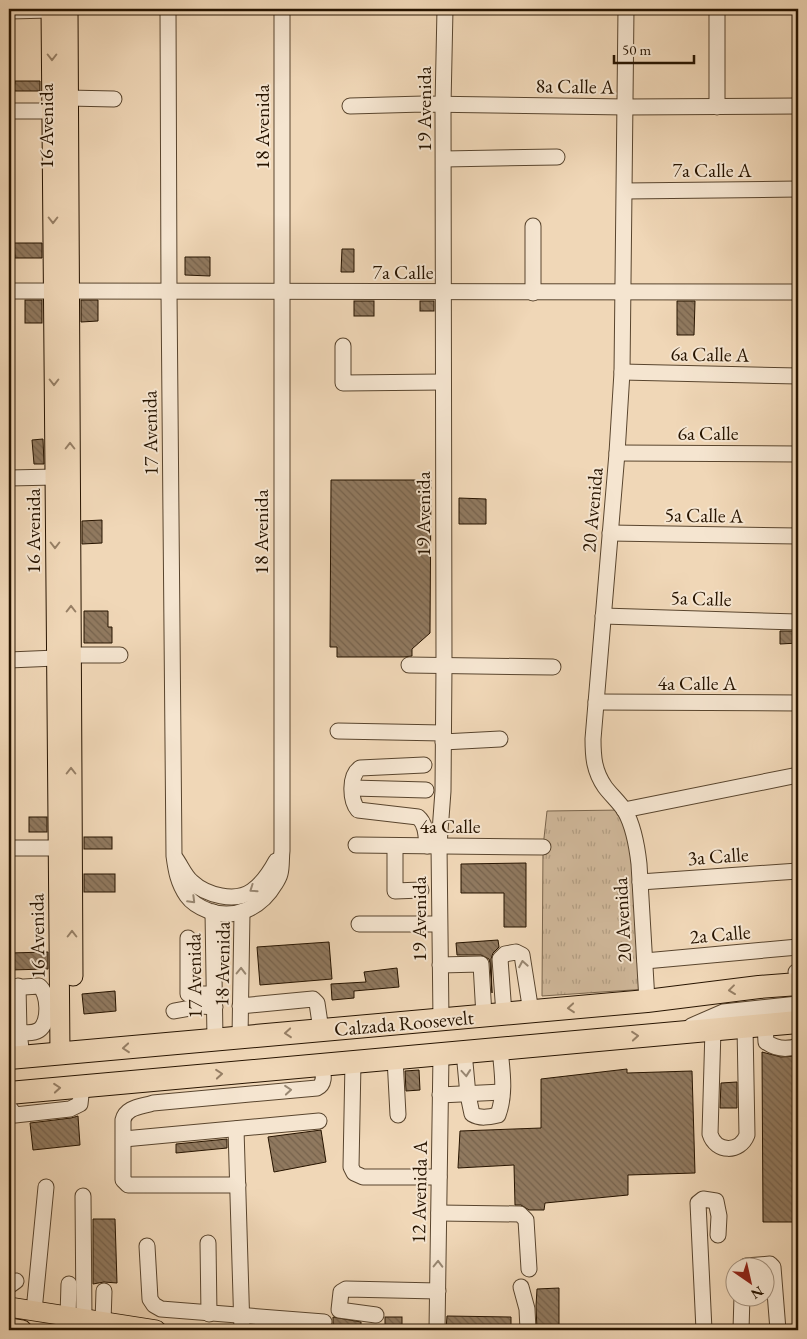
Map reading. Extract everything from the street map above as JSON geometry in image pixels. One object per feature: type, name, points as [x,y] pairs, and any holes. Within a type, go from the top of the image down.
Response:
[{"type":"highway","name":"Calzada Roosevelt","points":[[13,1056],[67,1053],[648,1001],[759,987],[798,975]]},
{"type":"highway","name":"Calzada Roosevelt","points":[[9,1093],[675,1033],[718,1021],[755,1026],[798,1022]]},
{"type":"main road","name":"16 Avenida","points":[[57,9],[68,98],[55,477],[63,657]]},
{"type":"main road","name":"16 Avenida","points":[[57,9],[52,111],[62,291],[67,1053]]},
{"type":"main road","name":"16 Avenida","points":[[65,848],[53,1006],[67,1053]]},
{"type":"main road","points":[[9,1307],[156,1330]]},
{"type":"main road","points":[[9,1328],[22,1330]]},
{"type":"street","points":[[9,11],[57,9]]},
{"type":"street","name":"17 Avenida","points":[[168,9],[174,856],[177,879],[188,897],[200,908],[228,914],[242,913]]},
{"type":"street","name":"18 Avenida","points":[[240,1037],[242,913],[256,905],[269,894],[280,875],[282,851],[282,9]]},
{"type":"street","name":"19 Avenida","points":[[441,1020],[439,924],[433,845],[443,791],[442,291],[445,9]]},
{"type":"street","name":"20 Avenida","points":[[626,9],[622,372],[618,453],[596,702],[593,757],[596,772],[605,787],[624,810],[636,842],[648,1001]]},
{"type":"street","points":[[717,9],[717,107]]},
{"type":"street","points":[[68,98],[114,99]]},
{"type":"street","name":"8a Calle A","points":[[350,106],[798,106]]},
{"type":"street","points":[[9,111],[52,111]]},
{"type":"street","points":[[444,159],[557,157]]},
{"type":"street","name":"7a Calle A","points":[[625,191],[798,189]]},
{"type":"street","points":[[533,226],[533,292]]},
{"type":"street","name":"7a Calle","points":[[9,291],[798,292]]},
{"type":"street","points":[[343,346],[343,383],[443,382]]},
{"type":"street","name":"6a Calle A","points":[[622,372],[798,376]]},
{"type":"street","name":"6a Calle","points":[[618,453],[798,454]]},
{"type":"street","points":[[9,478],[55,477]]},
{"type":"street","name":"5a Calle A","points":[[610,534],[798,536]]},
{"type":"street","name":"5a Calle","points":[[604,616],[798,622]]},
{"type":"street","points":[[9,660],[120,655]]},
{"type":"street","points":[[409,665],[553,667]]},
{"type":"street","name":"4a Calle A","points":[[596,702],[798,703]]},
{"type":"street","points":[[338,731],[443,738],[500,739]]},
{"type":"street","points":[[424,765],[360,768],[353,776],[355,807],[362,812],[418,817],[423,823],[433,845]]},
{"type":"street","points":[[624,810],[798,775]]},
{"type":"street","points":[[353,788],[426,790]]},
{"type":"street","name":"4a Calle","points":[[356,845],[543,847]]},
{"type":"street","points":[[396,846],[395,891],[421,890]]},
{"type":"street","points":[[9,848],[65,848]]},
{"type":"street","points":[[174,856],[192,882],[210,894],[230,898],[251,892],[267,876],[282,851]]},
{"type":"street","name":"3a Calle","points":[[640,882],[798,871]]},
{"type":"street","name":"17 Avenida","points":[[213,912],[215,1039]]},
{"type":"street","points":[[360,924],[439,924]]},
{"type":"street","points":[[188,938],[188,994],[214,1000]]},
{"type":"street","name":"2a Calle","points":[[645,961],[798,947]]},
{"type":"street","points":[[494,1015],[500,959],[505,954],[516,952],[519,952],[522,956],[531,1012]]},
{"type":"street","points":[[440,965],[481,964],[494,1015]]},
{"type":"street","points":[[13,1056],[19,1032],[13,987],[39,986],[53,1006],[40,1030],[35,1032],[19,1032]]},
{"type":"street","points":[[240,1006],[313,999],[317,1003],[321,1030]]},
{"type":"street","points":[[174,1011],[201,1006],[214,1000]]},
{"type":"street","points":[[755,1026],[747,1135],[745,1141],[740,1146],[729,1148],[716,1145],[710,1134],[718,1021],[798,1004]]},
{"type":"street","points":[[755,1026],[766,1042],[772,1046],[780,1048],[798,1046]]},
{"type":"street","points":[[464,1052],[472,1114],[478,1117],[490,1117],[498,1115],[502,1092],[503,1075],[500,1048]]},
{"type":"street","name":"12 Avenida A","points":[[437,1330],[441,1054]]},
{"type":"street","points":[[395,1058],[398,1115]]},
{"type":"street","points":[[353,1062],[351,1167],[354,1173],[363,1177],[440,1177]]},
{"type":"street","points":[[238,1185],[128,1185],[123,1180],[123,1120],[125,1113],[128,1110],[153,1103],[317,1088],[322,1086],[323,1082],[322,1064]]},
{"type":"street","points":[[151,1080],[153,1103]]},
{"type":"street","points":[[9,1108],[15,1115],[77,1107],[80,1104],[82,1086]]},
{"type":"street","points":[[440,1096],[502,1092]]},
{"type":"street","points":[[124,1140],[319,1121]]},
{"type":"street","points":[[236,1129],[242,1323]]},
{"type":"street","points":[[34,1311],[46,1187]]},
{"type":"street","points":[[76,1318],[84,1196]]},
{"type":"street","points":[[704,1330],[698,1203],[703,1199],[716,1201],[719,1216],[718,1235]]},
{"type":"street","points":[[439,1213],[520,1214],[526,1220],[529,1269]]},
{"type":"street","points":[[208,1243],[209,1314]]},
{"type":"street","points":[[147,1246],[150,1300],[161,1309],[209,1314],[242,1323],[324,1322]]},
{"type":"street","points":[[774,1280],[778,1330]]},
{"type":"street","points":[[69,1284],[76,1318]]},
{"type":"street","points":[[521,1287],[527,1308],[528,1330]]},
{"type":"street","points":[[376,1315],[339,1310],[341,1292],[346,1289],[438,1291]]},
{"type":"street","points":[[103,1322],[104,1291]]},
{"type":"street","points":[[741,1330],[742,1306]]},
{"type":"green space","points":[[624,810],[632,828],[647,989],[542,996],[543,847],[547,811]]},
{"type":"building","points":[[15,81],[40,81],[40,91],[14,91]]},
{"type":"building","points":[[14,243],[42,243],[42,258],[15,258]]},
{"type":"building","points":[[342,249],[354,249],[354,272],[341,272]]},
{"type":"building","points":[[185,257],[210,257],[210,276],[185,275]]},
{"type":"building","points":[[25,300],[42,300],[42,323],[25,323]]},
{"type":"building","points":[[81,300],[98,300],[98,321],[81,322]]},
{"type":"building","points":[[354,301],[374,301],[374,316],[354,316]]},
{"type":"building","points":[[420,301],[434,301],[434,311],[420,311]]},
{"type":"building","points":[[677,301],[695,301],[694,335],[677,335]]},
{"type":"building","points":[[43,439],[44,464],[34,464],[32,440]]},
{"type":"building","points":[[331,480],[431,480],[430,633],[412,649],[412,656],[337,657],[337,647],[330,647]]},
{"type":"building","points":[[459,498],[486,499],[486,524],[459,524]]},
{"type":"building","points":[[102,520],[102,543],[82,544],[82,521]]},
{"type":"building","points":[[84,611],[108,611],[108,627],[112,627],[112,643],[84,643]]},
{"type":"building","points":[[780,631],[798,631],[798,643],[780,644]]},
{"type":"building","points":[[29,817],[47,817],[47,832],[29,832]]},
{"type":"building","points":[[84,837],[112,837],[112,849],[84,849]]},
{"type":"building","points":[[526,863],[526,927],[504,927],[504,893],[461,893],[461,864]]},
{"type":"building","points":[[84,874],[115,874],[115,892],[84,892]]},
{"type":"building","points":[[498,940],[499,947],[493,953],[491,959],[492,993],[489,959],[481,955],[457,955],[456,943]]},
{"type":"building","points":[[329,942],[332,979],[260,985],[257,947]]},
{"type":"building","points":[[48,952],[48,969],[9,970],[9,953]]},
{"type":"building","points":[[397,968],[399,987],[354,991],[354,998],[332,1000],[331,984],[366,982],[364,972]]},
{"type":"building","points":[[115,991],[116,1011],[84,1014],[82,994]]},
{"type":"building","points":[[762,1052],[781,1057],[798,1056],[798,1222],[763,1222]]},
{"type":"building","points":[[627,1069],[627,1073],[692,1071],[695,1173],[628,1175],[628,1195],[545,1203],[544,1210],[529,1210],[521,1205],[515,1205],[514,1165],[458,1168],[460,1131],[541,1128],[541,1079]]},
{"type":"building","points":[[419,1070],[420,1090],[406,1091],[405,1071]]},
{"type":"building","points":[[737,1082],[737,1108],[720,1108],[721,1083]]},
{"type":"building","points":[[78,1116],[80,1145],[33,1150],[30,1123]]},
{"type":"building","points":[[321,1130],[326,1162],[274,1172],[268,1137]]},
{"type":"building","points":[[227,1139],[227,1148],[176,1153],[176,1144]]},
{"type":"building","points":[[93,1219],[115,1219],[117,1283],[104,1282],[93,1284]]},
{"type":"building","points":[[559,1288],[559,1330],[537,1330],[537,1289]]},
{"type":"building","points":[[447,1316],[511,1317],[511,1330],[446,1330]]},
{"type":"building","points":[[333,1317],[361,1322],[361,1330],[333,1330]]},
{"type":"building","points":[[385,1317],[402,1317],[402,1330],[385,1330]]}]
